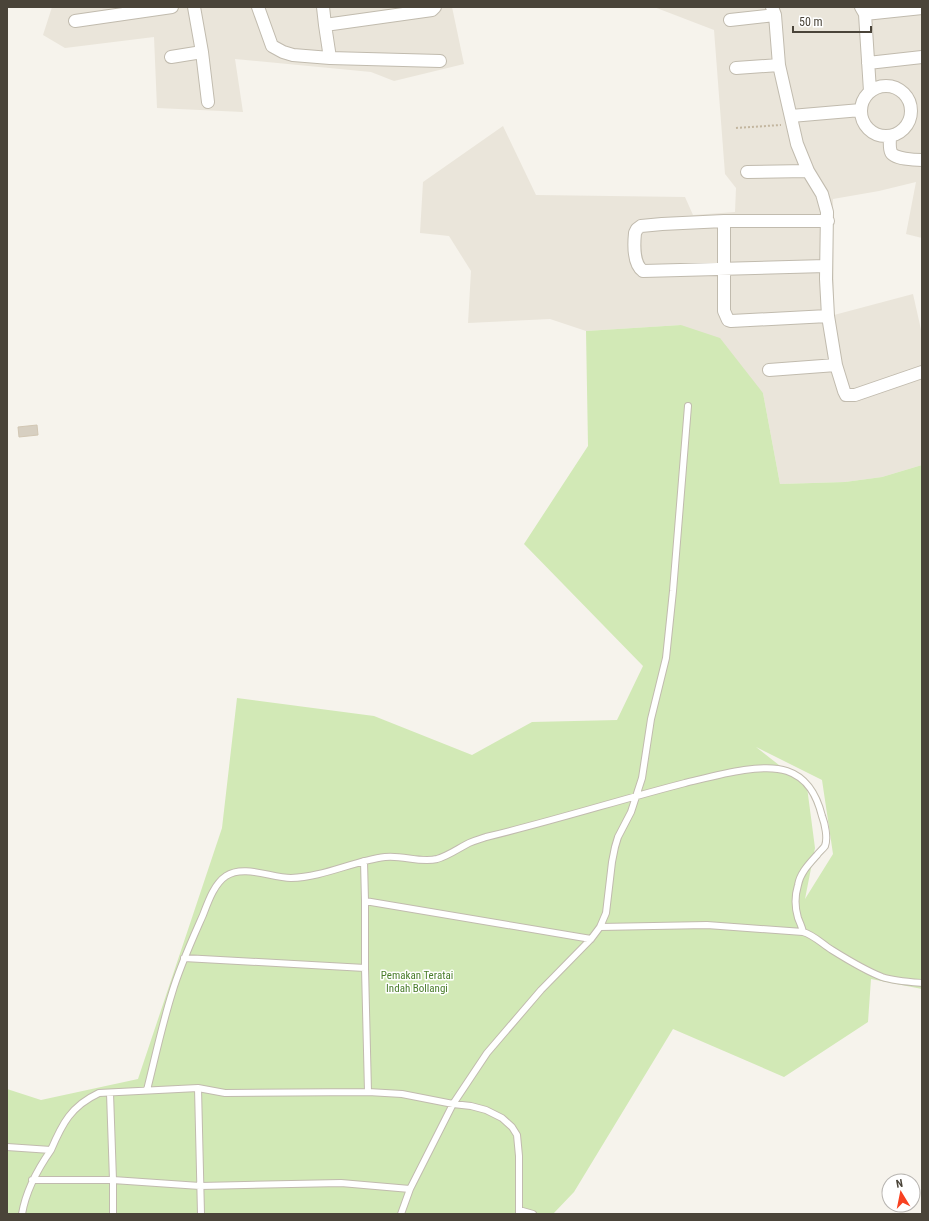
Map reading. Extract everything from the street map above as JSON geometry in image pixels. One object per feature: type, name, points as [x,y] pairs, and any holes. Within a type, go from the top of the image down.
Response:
[{"type":"street","points":[[75,21],[172,7]]},
{"type":"street","points":[[194,7],[202,52],[208,102]]},
{"type":"street","points":[[258,7],[272,46],[293,55],[330,58],[440,61]]},
{"type":"street","points":[[323,7],[330,58]]},
{"type":"street","points":[[325,25],[432,10],[435,7]]},
{"type":"street","points":[[870,91],[863,10],[922,8]]},
{"type":"street","points":[[730,20],[773,11],[779,65],[797,144],[808,171],[825,202],[828,221],[826,266],[828,316],[836,365],[846,395],[851,396],[922,372]]},
{"type":"street","points":[[171,56],[202,52]]},
{"type":"street","points":[[868,63],[922,57]]},
{"type":"street","points":[[736,68],[779,65]]},
{"type":"street","points":[[880,86],[892,86],[897,88],[902,91],[917,110],[901,131],[890,136],[879,135],[869,130],[863,121],[861,110],[862,103],[870,91],[880,86]]},
{"type":"street","points":[[792,120],[861,110]]},
{"type":"street","points":[[890,136],[891,153],[893,155],[909,159],[922,160]]},
{"type":"street","points":[[747,172],[808,171]]},
{"type":"street","points":[[826,266],[643,271],[637,262],[634,237],[635,232],[641,226],[724,221],[828,221]]},
{"type":"street","points":[[724,221],[724,311],[728,320],[828,316]]},
{"type":"street","points":[[769,370],[836,365]]},
{"type":"lane","points":[[401,1214],[410,1189],[453,1104],[487,1053],[541,990],[591,939],[600,926],[606,913],[612,862],[618,837],[631,812],[645,766],[651,719],[666,658],[688,406]]},
{"type":"lane","points":[[147,1090],[172,993],[184,958],[218,883],[225,876],[236,872],[245,871],[290,878],[305,877],[364,861],[386,857],[395,856],[423,860],[436,859],[444,857],[471,842],[486,837],[637,795],[710,777],[770,768],[787,771],[802,779],[815,794],[822,816],[826,836],[825,846],[801,875],[797,886],[797,913],[803,932]]},
{"type":"lane","points":[[364,861],[368,1092]]},
{"type":"lane","points":[[365,901],[426,910],[591,939]]},
{"type":"lane","points":[[600,926],[706,925],[803,932],[810,934],[856,964],[882,977],[922,983]]},
{"type":"lane","points":[[184,958],[365,968]]},
{"type":"lane","points":[[198,1088],[201,1214]]},
{"type":"lane","points":[[22,1214],[32,1180],[51,1150],[61,1126],[86,1099],[99,1093],[198,1088],[224,1093],[368,1092],[402,1094],[486,1110],[502,1118],[512,1126],[517,1135],[519,1156],[519,1212],[533,1214]]},
{"type":"lane","points":[[110,1092],[113,1214]]},
{"type":"lane","points":[[7,1146],[51,1150]]},
{"type":"lane","points":[[32,1180],[113,1180],[200,1186],[340,1183],[410,1189]]},
{"type":"path","points":[[736,128],[792,120]]},
{"type":"shaded area","points":[[52,7],[452,7],[464,64],[394,81],[371,72],[235,59],[243,112],[157,108],[154,37],[65,48],[43,35]]},
{"type":"shaded area","points":[[654,7],[922,7],[922,238],[906,234],[916,182],[879,191],[833,199],[834,315],[913,294],[922,334],[922,465],[882,477],[845,482],[780,484],[763,393],[681,325],[586,331],[550,319],[468,323],[471,271],[449,236],[420,233],[423,182],[503,126],[536,195],[685,197],[693,215],[735,212],[736,188],[725,174],[714,30]]},
{"type":"green space","name":"Pemakan Teratai Indah Bollangi","points":[[681,325],[720,338],[763,393],[780,484],[845,482],[882,477],[922,465],[922,989],[871,979],[868,1022],[784,1077],[673,1029],[574,1192],[553,1214],[7,1214],[7,1089],[41,1100],[138,1079],[222,828],[237,698],[374,716],[472,755],[532,722],[617,720],[643,666],[524,544],[588,446],[586,331]],"holes":[[[756,747],[822,780],[833,854],[805,899],[815,848],[807,787]]]},
{"type":"building","points":[[37,425],[38,435],[19,437],[18,427]]}]
